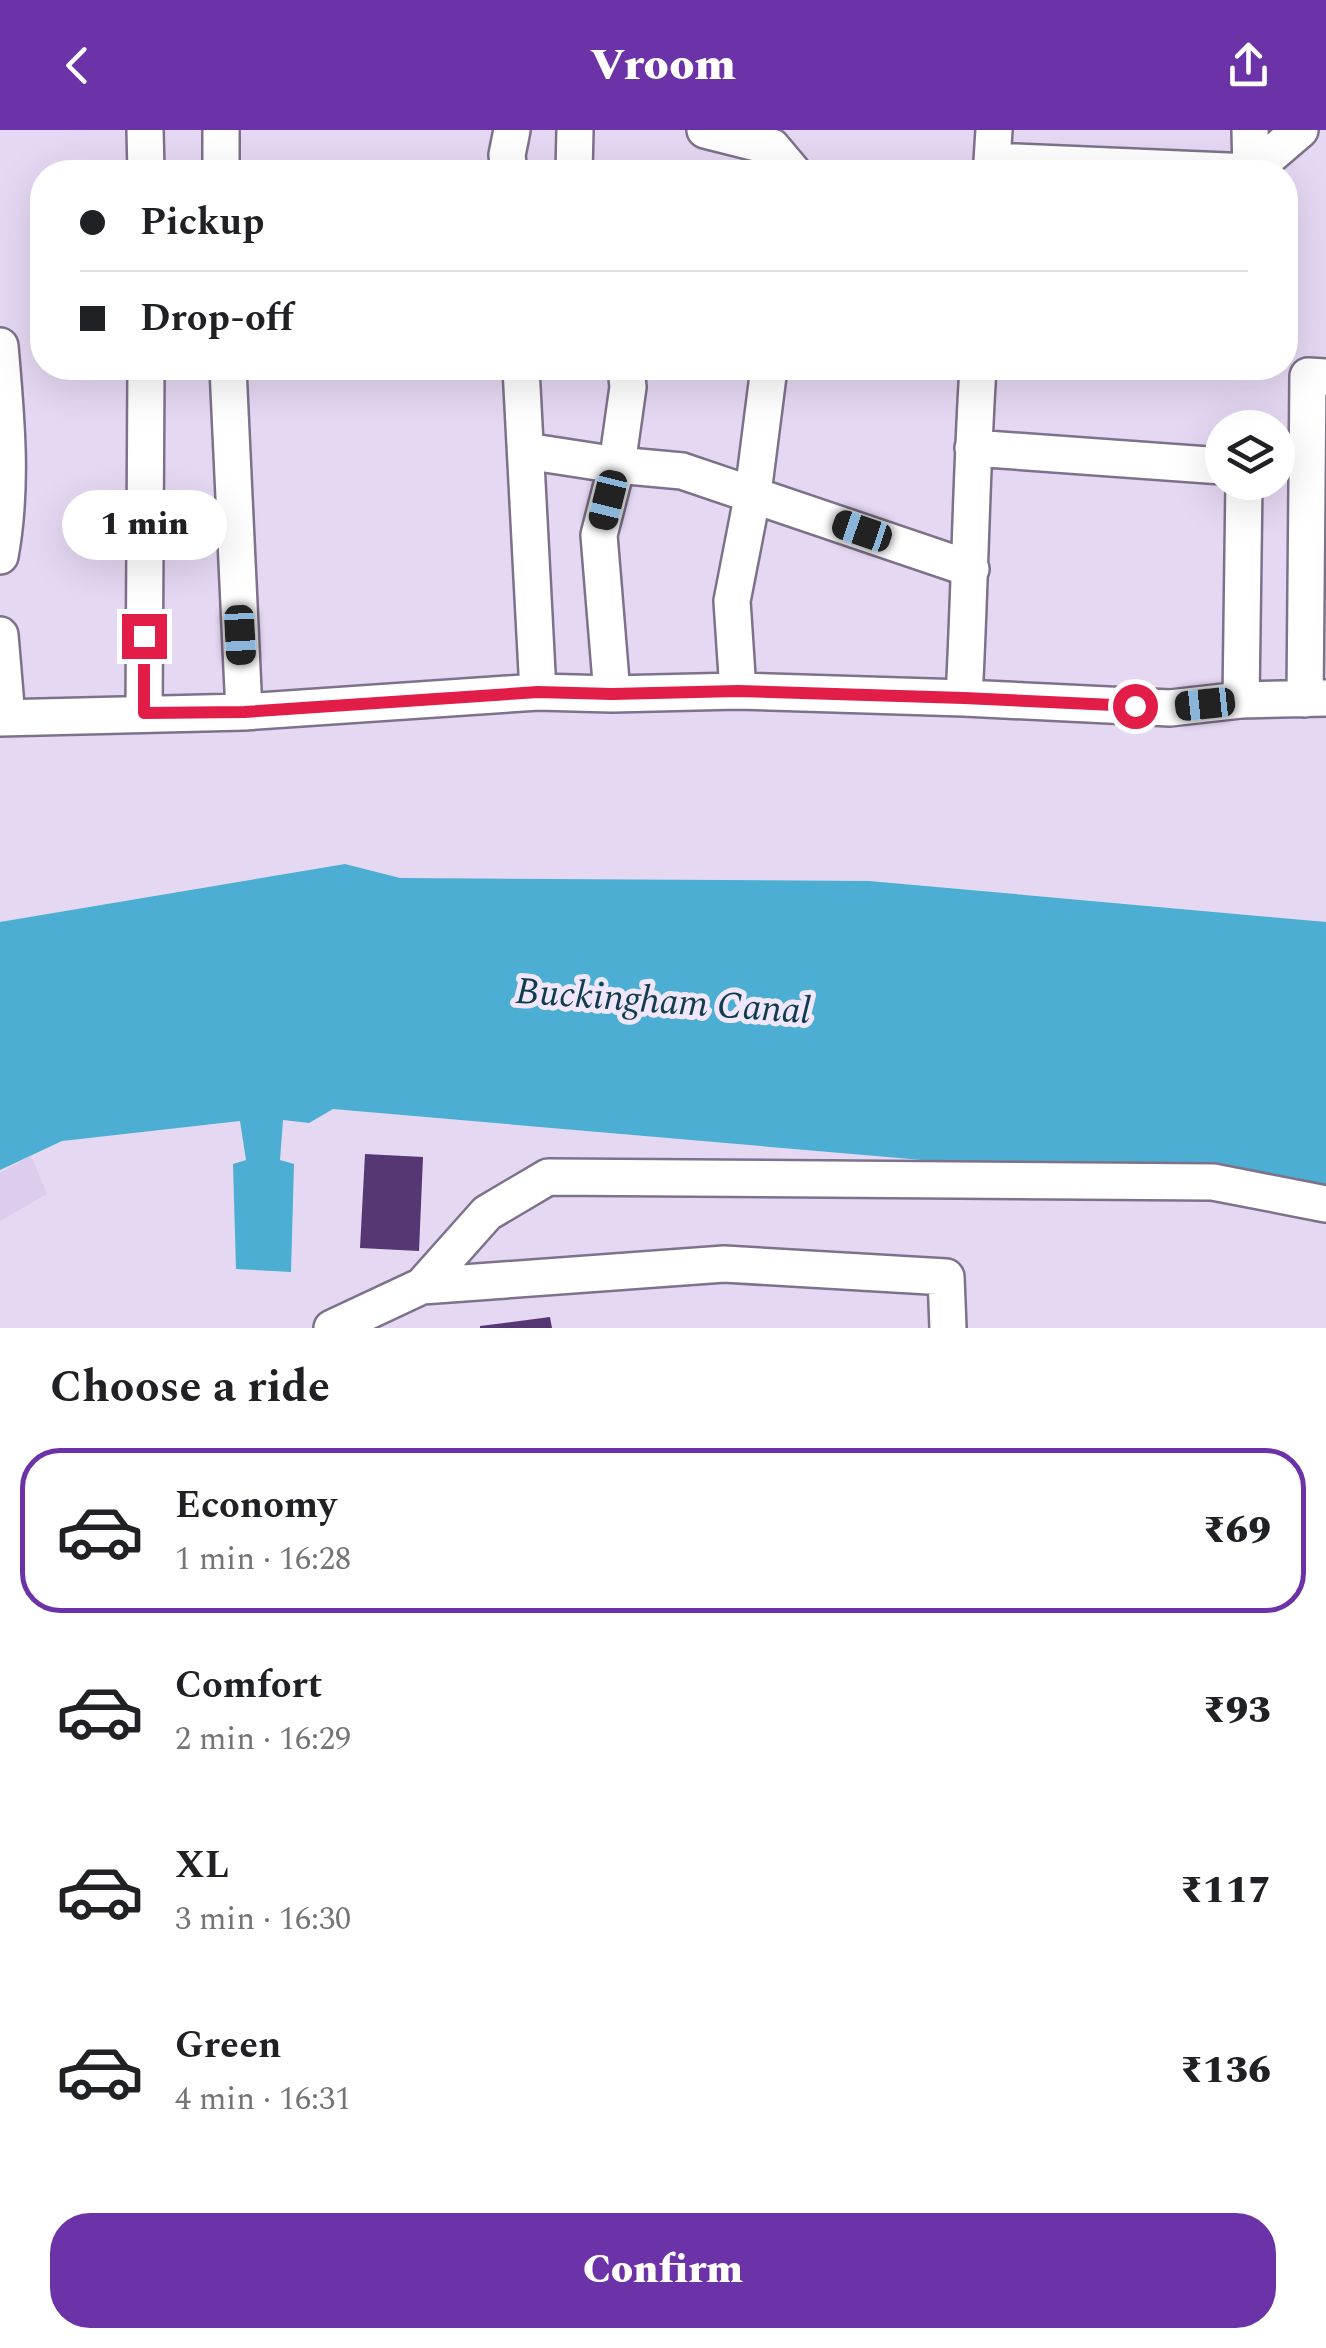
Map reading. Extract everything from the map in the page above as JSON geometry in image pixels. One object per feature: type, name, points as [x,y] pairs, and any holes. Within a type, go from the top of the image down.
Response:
[{"type":"street","points":[[146,130],[146,160]]},
{"type":"street","points":[[221,130],[221,160]]},
{"type":"street","points":[[508,160],[512,130]]},
{"type":"street","points":[[574,160],[575,130]]},
{"type":"street","points":[[705,130],[772,147],[783,160]]},
{"type":"street","points":[[1250,130],[1251,160]]},
{"type":"street","points":[[1265,160],[1300,130]]},
{"type":"street","points":[[992,154],[1078,160]]},
{"type":"street","points":[[0,346],[8,453],[0,556]]},
{"type":"street","points":[[0,635],[4,718],[244,712],[538,692],[738,691],[1170,708],[1240,700],[1316,699],[1308,376],[1326,377]]},
{"type":"street","points":[[144,713],[146,380]]},
{"type":"street","points":[[229,380],[244,712]]},
{"type":"street","points":[[522,380],[538,692]]},
{"type":"street","points":[[612,694],[599,535],[616,465],[627,380]]},
{"type":"street","points":[[738,691],[732,600],[753,493],[767,380]]},
{"type":"street","points":[[964,698],[977,380]]},
{"type":"street","points":[[972,448],[1205,465]]},
{"type":"street","points":[[526,451],[682,471],[970,568]]},
{"type":"street","points":[[1240,700],[1244,500]]},
{"type":"street","points":[[422,1286],[487,1213],[548,1177],[1213,1182],[1326,1204]]},
{"type":"street","points":[[332,1328],[422,1286],[724,1264],[946,1277],[948,1328]]},
{"type":"shaded area","points":[[31,1156],[47,1194],[0,1221],[0,1173]]},
{"type":"water","name":"Buckingham Canal","points":[[345,864],[400,878],[869,881],[1326,922],[1326,1195],[333,1109],[309,1123],[283,1120],[280,1160],[294,1164],[291,1272],[236,1269],[233,1164],[246,1160],[240,1121],[62,1141],[0,1170],[0,922]]},
{"type":"building","points":[[365,1154],[423,1157],[419,1251],[360,1248]]},
{"type":"building","points":[[550,1317],[552,1328],[480,1328],[480,1326]]},
{"type":"route","points":[[144,636],[144,713],[244,712],[538,692],[738,691],[1135,706]]}]
